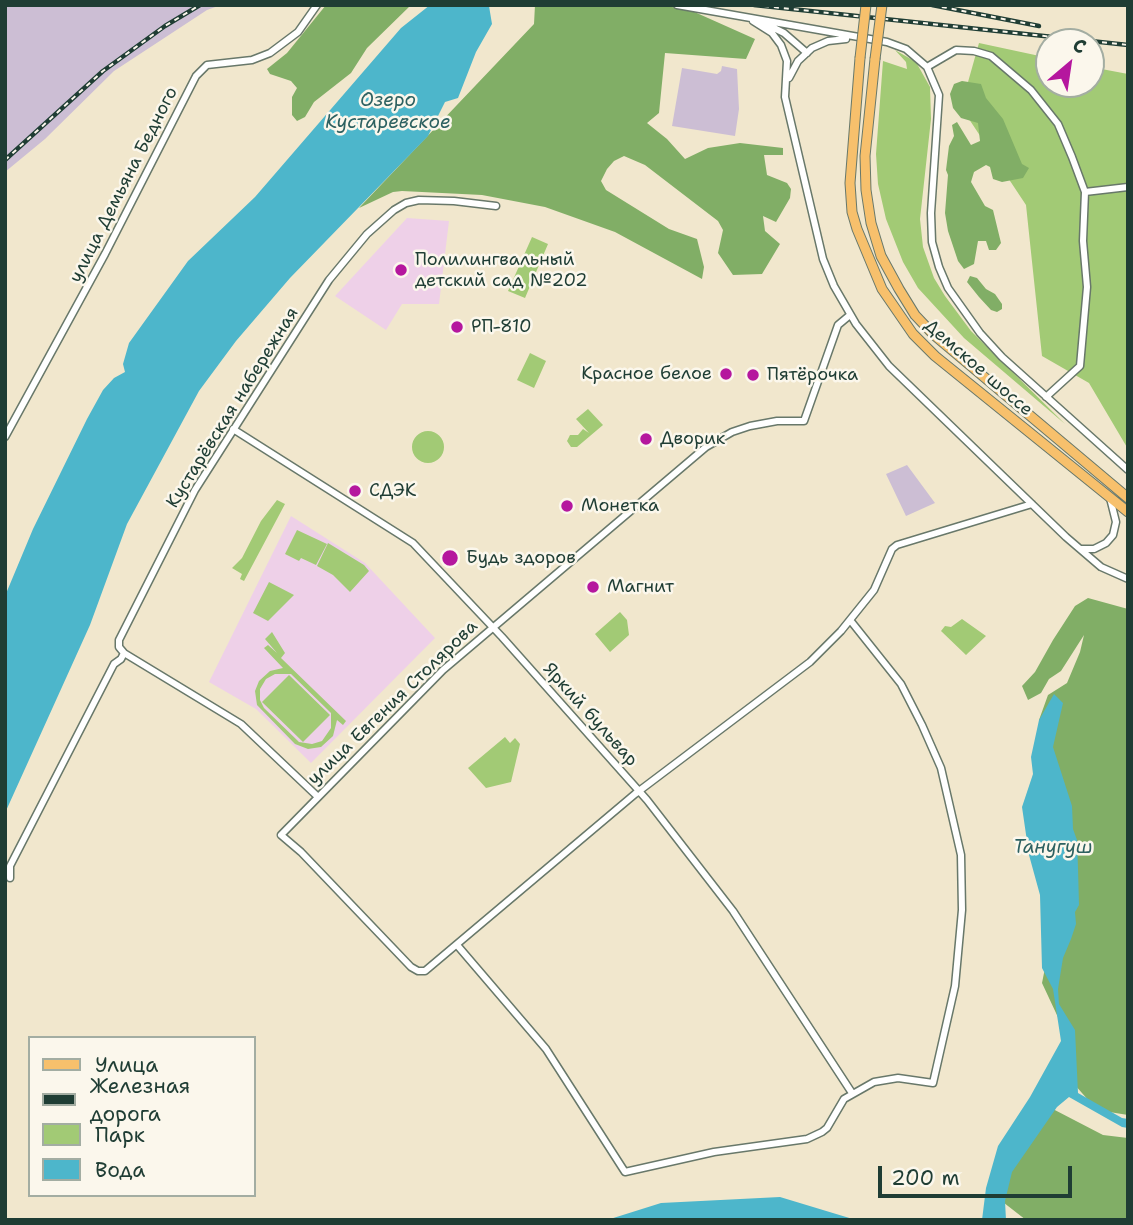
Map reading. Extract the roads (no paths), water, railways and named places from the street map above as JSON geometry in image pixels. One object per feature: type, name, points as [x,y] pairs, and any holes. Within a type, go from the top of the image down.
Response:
[{"type":"main road","name":"Демское шоссе","points":[[866,5],[851,160],[852,212],[861,241],[882,289],[913,334],[935,356],[1128,512]]},
{"type":"main road","name":"Демское шоссе","points":[[882,5],[865,156],[871,223],[881,256],[915,315],[933,334],[1128,498]]},
{"type":"street","name":"улица Демьяна Бедного","points":[[5,437],[105,254],[196,76],[206,65],[252,60],[270,53],[298,32],[317,5]]},
{"type":"street","points":[[677,5],[887,42],[906,49],[927,66],[939,95],[931,212],[932,242],[939,267],[955,299],[980,333],[1046,397],[1128,470]]},
{"type":"street","points":[[745,17],[783,33],[807,53]]},
{"type":"street","points":[[745,17],[772,33],[781,45],[787,61],[785,97],[823,259],[850,315],[890,366],[1066,537],[1101,567],[1128,579]]},
{"type":"street","points":[[788,80],[798,61],[807,53],[828,41],[855,38]]},
{"type":"street","points":[[927,66],[956,50],[991,55],[1031,90],[1058,124],[1085,192],[1083,241],[1087,287],[1080,366],[1046,397]]},
{"type":"street","points":[[1085,192],[1128,187]]},
{"type":"street","name":"Кустарёвская набережная","points":[[10,878],[10,866],[114,664],[124,653],[119,647],[119,640],[193,493],[329,280],[367,234],[394,210],[409,202],[458,201],[496,206]]},
{"type":"street","name":"улица Евгения Столярова","points":[[457,945],[429,969],[418,971],[411,967],[301,852],[281,835],[442,671],[706,447],[732,432],[750,426],[778,421],[804,421],[838,325],[850,315]]},
{"type":"street","name":"Яркий бульвар","points":[[233,429],[407,539],[423,552],[493,627],[639,791],[733,911],[852,1093]]},
{"type":"street","points":[[1066,537],[1083,550],[1094,549],[1106,543],[1113,535],[1116,522],[1110,498]]},
{"type":"street","points":[[850,620],[901,684],[942,768],[961,856],[962,911],[955,986],[933,1083],[898,1078],[874,1082],[844,1099],[827,1128],[816,1136],[714,1152],[625,1172],[546,1049],[457,945],[639,791],[795,675],[827,646],[874,590],[892,549],[897,545],[1032,504]]},
{"type":"street","points":[[124,653],[247,728],[317,796]]},
{"type":"water","name":"Озеро Кустаревское","points":[[430,5],[489,6],[492,24],[476,52],[458,98],[445,102],[428,136],[290,278],[236,341],[199,391],[127,524],[90,625],[5,813],[5,596],[33,529],[87,419],[103,390],[114,378],[125,372],[123,364],[129,343],[188,261],[255,197],[401,28]]},
{"type":"water","name":"Танугуш","points":[[1054,694],[1063,703],[1053,747],[1072,806],[1073,829],[1077,840],[1079,905],[1075,912],[1076,924],[1063,958],[1058,989],[1059,1004],[1075,1030],[1078,1093],[1128,1119],[1128,1128],[1069,1097],[1057,1107],[1012,1172],[1005,1201],[1006,1220],[982,1220],[986,1188],[998,1146],[1030,1097],[1061,1041],[1053,989],[1042,968],[1040,895],[1029,855],[1022,807],[1033,774],[1031,757],[1039,720]]},
{"type":"water","points":[[780,1197],[856,1220],[607,1220],[661,1203]]},
{"type":"railway","points":[[5,160],[103,71],[165,26],[200,5]]},
{"type":"railway","points":[[754,5],[1128,45]]},
{"type":"railway","points":[[932,5],[1039,26]]},
{"type":"place","name":"Полилингвальный детский сад №202","points":[[401,270]]},
{"type":"place","name":"РП-810","points":[[457,327]]},
{"type":"place","name":"Красное белое","points":[[726,374]]},
{"type":"place","name":"Пятёрочка","points":[[753,375]]},
{"type":"place","name":"Дворик","points":[[646,439]]},
{"type":"place","name":"СДЭК","points":[[355,491]]},
{"type":"place","name":"Монетка","points":[[567,506]]},
{"type":"place","name":"Будь здоров","points":[[450,558]]},
{"type":"place","name":"Магнит","points":[[593,587]]}]
